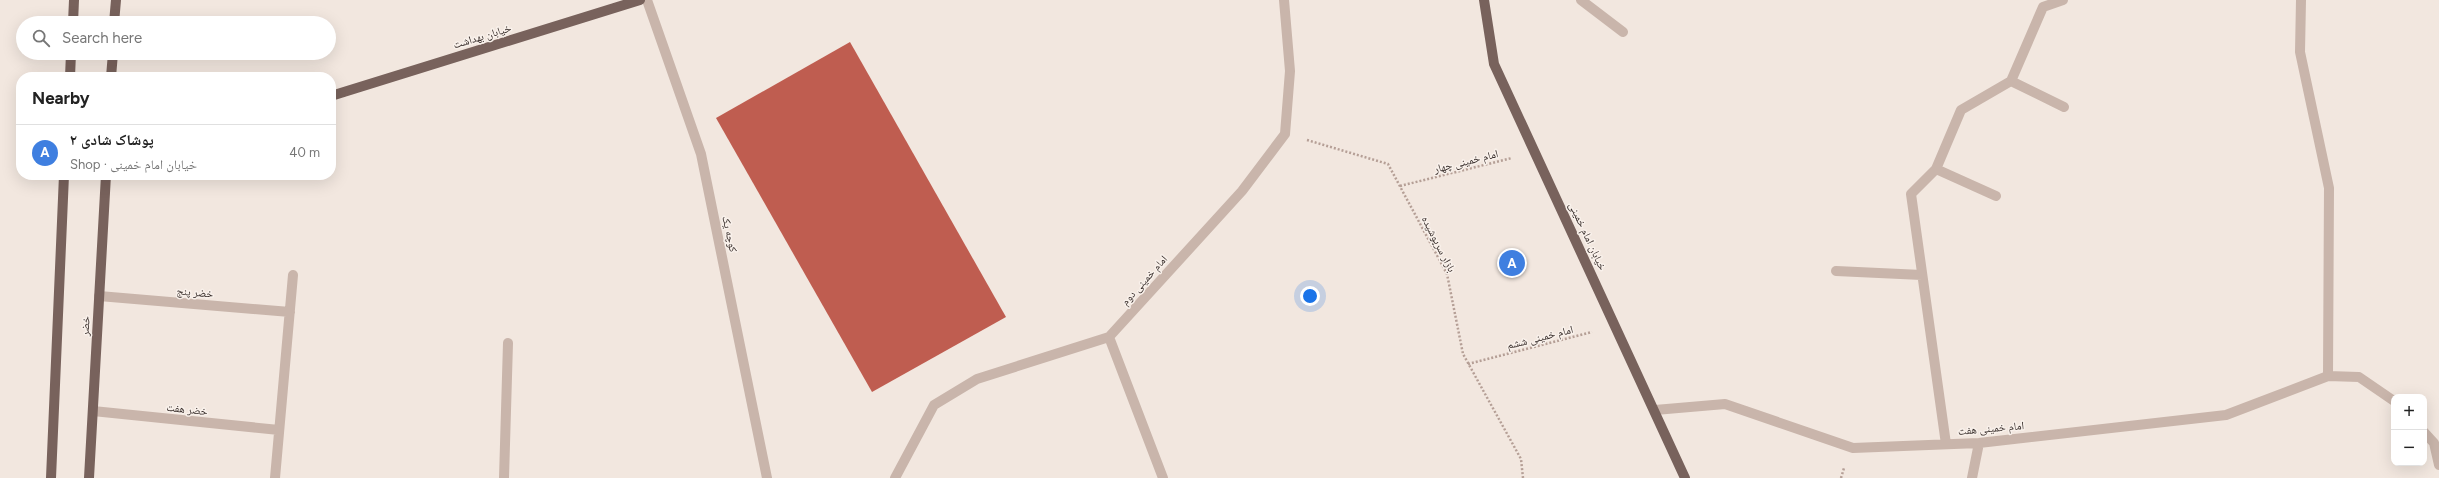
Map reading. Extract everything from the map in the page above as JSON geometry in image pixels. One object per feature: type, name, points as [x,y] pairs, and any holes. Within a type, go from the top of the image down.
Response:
[{"type":"main road","points":[[73,16],[74,0]]},
{"type":"main road","points":[[115,16],[116,0]]},
{"type":"main road","name":"خیابان بهداشت","points":[[336,94],[640,0]]},
{"type":"main road","name":"خیابان امام خمینی","points":[[1484,0],[1494,64],[1655,410],[1685,478]]},
{"type":"main road","points":[[70,72],[71,60]]},
{"type":"main road","points":[[111,72],[112,60]]},
{"type":"main road","points":[[51,478],[64,180]]},
{"type":"main road","name":"خضر","points":[[89,478],[106,180]]},
{"type":"street","name":"کوچه یک","points":[[647,0],[701,154],[768,478]]},
{"type":"street","points":[[1284,0],[1290,71],[1285,134]]},
{"type":"street","points":[[1581,0],[1623,32]]},
{"type":"street","points":[[1946,444],[1911,194],[1936,169],[1961,110],[2011,81],[2043,7],[2063,0]]},
{"type":"street","points":[[2301,0],[2300,52],[2329,188],[2328,376],[2359,377],[2391,399]]},
{"type":"street","points":[[2011,81],[2064,108]]},
{"type":"street","name":"امام خمینی دوم","points":[[1109,337],[1242,191],[1285,134]]},
{"type":"street","points":[[1936,169],[1996,196]]},
{"type":"street","points":[[1836,271],[1922,275]]},
{"type":"street","points":[[275,478],[293,275]]},
{"type":"street","name":"خضر پنج","points":[[99,296],[290,312]]},
{"type":"street","points":[[895,478],[934,405],[977,379],[1109,337],[1163,478]]},
{"type":"street","points":[[504,478],[508,343]]},
{"type":"street","name":"امام خمینی هفت","points":[[1655,410],[1725,404],[1853,448],[1979,443],[2226,415],[2328,376]]},
{"type":"street","name":"خضر هفت","points":[[93,411],[279,430]]},
{"type":"street","points":[[2427,436],[2434,444],[2439,465]]},
{"type":"street","points":[[1972,478],[1979,443]]},
{"type":"path","name":"بازار سرپوشیده","points":[[1285,134],[1388,164],[1447,274],[1463,354],[1521,459],[1524,478]]},
{"type":"path","name":"امام خمینی چهار","points":[[1400,186],[1535,152]]},
{"type":"path","name":"امام خمینی ششم","points":[[1468,364],[1616,326]]},
{"type":"building","points":[[850,42],[1006,317],[872,392],[716,118]]},
{"type":"place","name":"پوشاک شادی ۲","points":[[1512,263]]}]
